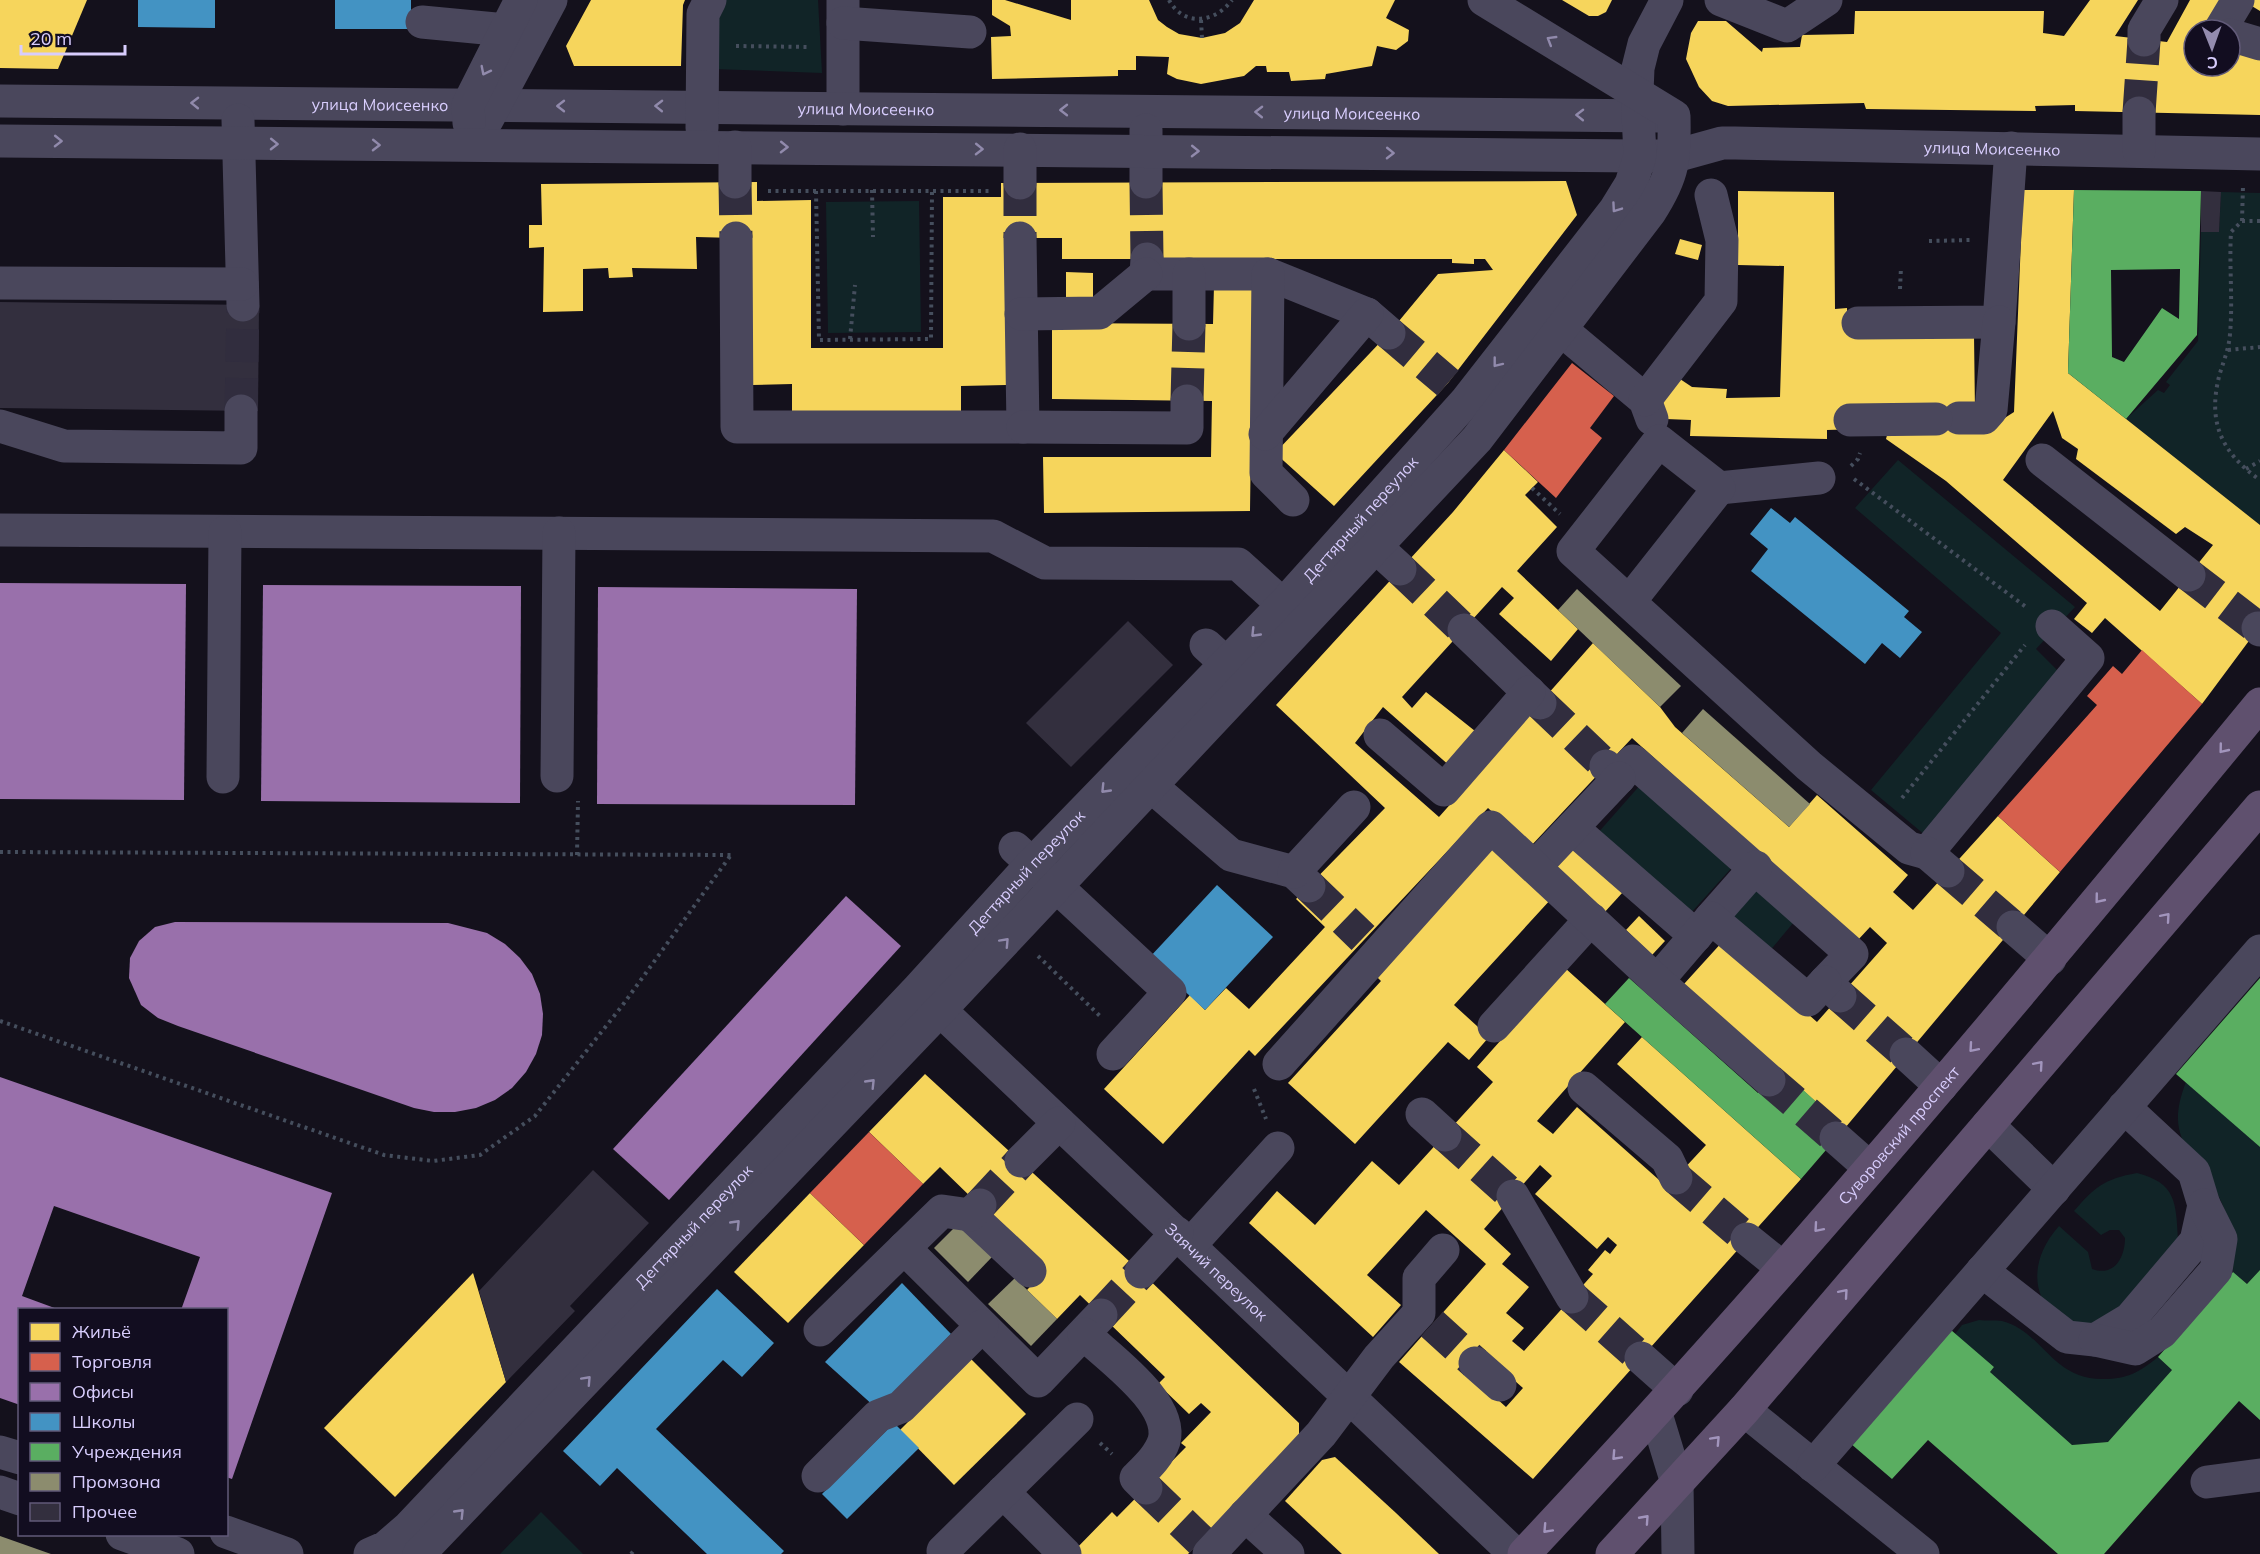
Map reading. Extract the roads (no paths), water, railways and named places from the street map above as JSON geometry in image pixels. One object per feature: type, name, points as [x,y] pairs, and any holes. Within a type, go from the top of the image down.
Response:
[{"type":"main road","name":"Суворовский проспект","points":[[1524,1554],[1656,1414],[1784,1268],[2050,959],[2260,704]]},
{"type":"main road","points":[[1612,1554],[1744,1410],[2260,807]]},
{"type":"street","points":[[472,146],[482,105],[506,30],[521,0]]},
{"type":"street","points":[[482,105],[551,0]]},
{"type":"street","points":[[702,146],[703,14],[710,0]]},
{"type":"street","name":"улица Моисеенко","points":[[1484,0],[1638,104],[1674,116],[1722,143]]},
{"type":"street","points":[[1640,156],[1638,68],[1644,44],[1667,0]]},
{"type":"street","points":[[1721,0],[1787,26],[1826,0]]},
{"type":"street","points":[[2144,40],[2144,30],[2163,0]]},
{"type":"street","points":[[2227,18],[2238,0]]},
{"type":"street","points":[[422,22],[506,30]]},
{"type":"street","points":[[843,108],[843,24],[970,33]]},
{"type":"street","points":[[2242,39],[2260,44]]},
{"type":"street","name":"улица Моисеенко","points":[[0,101],[1145,111],[1638,104]]},
{"type":"street","points":[[0,283],[243,295],[237,104]]},
{"type":"street","points":[[1145,111],[1146,166]]},
{"type":"street","points":[[2139,113],[2139,151]]},
{"type":"street","name":"Дегтярный переулок","points":[[1377,548],[1455,400],[1550,320],[1666,188],[1675,156],[1674,116]]},
{"type":"street","name":"улица Моисеенко","points":[[0,141],[1020,149],[1146,166],[1675,156],[1722,143],[2260,154]]},
{"type":"street","points":[[735,147],[746,186]]},
{"type":"street","points":[[1850,420],[1984,418],[1991,410],[2011,148]]},
{"type":"street","points":[[1005,187],[1020,149]]},
{"type":"street","name":"Дегтярный переулок","points":[[929,999],[1023,856],[1128,765],[1227,664],[1294,615],[1377,548],[1487,437],[1550,320],[1631,184],[1640,156]]},
{"type":"street","points":[[1645,400],[1721,301],[1722,240],[1711,195]]},
{"type":"street","points":[[736,238],[737,427],[1187,428],[1187,401]]},
{"type":"street","points":[[1020,238],[1023,427]]},
{"type":"street","points":[[1021,314],[1099,313],[1146,267],[1189,274],[1268,273],[1378,323],[1265,434]]},
{"type":"street","points":[[1268,273],[1266,473],[1293,500]]},
{"type":"street","points":[[1189,274],[1189,324]]},
{"type":"street","points":[[1550,320],[1645,400],[1659,441],[1719,488],[1835,477]]},
{"type":"street","points":[[1857,323],[1999,322]]},
{"type":"street","points":[[1455,400],[1487,437]]},
{"type":"street","points":[[0,426],[64,446],[240,448],[241,411]]},
{"type":"street","points":[[1659,441],[1573,551],[1809,766],[1909,848],[1937,862],[2088,658],[2039,626]]},
{"type":"street","points":[[2042,460],[2189,575]]},
{"type":"street","points":[[1629,602],[1719,488]]},
{"type":"street","points":[[0,531],[993,536],[1045,563],[1238,564],[1294,615]]},
{"type":"street","points":[[223,777],[225,532]]},
{"type":"street","points":[[557,776],[559,533]]},
{"type":"street","points":[[1380,735],[1444,790],[1535,698],[1464,630]]},
{"type":"street","name":"Дегтярный переулок","points":[[419,1554],[515,1435],[929,999],[1057,887],[1151,788],[1227,664]]},
{"type":"street","points":[[1535,867],[1572,828],[1612,772],[1633,761],[1852,954],[1833,989],[1808,1000],[1704,927],[1572,828]]},
{"type":"street","points":[[1128,765],[1151,788],[1231,855],[1301,879],[1354,807]]},
{"type":"street","points":[[1279,1065],[1370,945],[1491,827],[1657,981],[1769,1080]]},
{"type":"street","points":[[1023,856],[1170,992],[1119,1047]]},
{"type":"street","points":[[1657,981],[1756,867]]},
{"type":"street","points":[[1494,1026],[1591,920]]},
{"type":"street","points":[[2013,927],[2050,959]]},
{"type":"street","points":[[1813,1466],[2260,951]]},
{"type":"street","name":"Заячий переулок","points":[[929,999],[1515,1554]]},
{"type":"street","points":[[1906,1054],[1941,1086]]},
{"type":"street","points":[[1584,1088],[1667,1159],[1676,1178]]},
{"type":"street","points":[[1982,1271],[2067,1337],[2096,1340],[2135,1349],[2162,1332],[2216,1270],[2221,1239],[2204,1205],[2194,1172],[2124,1107]]},
{"type":"street","points":[[1021,1161],[1059,1123]]},
{"type":"street","points":[[1988,1125],[2054,1189]]},
{"type":"street","points":[[1836,1138],[1870,1168]]},
{"type":"street","points":[[1141,1272],[1183,1239],[1278,1148]]},
{"type":"street","points":[[1513,1196],[1572,1297]]},
{"type":"street","points":[[820,1330],[942,1210],[975,1210],[1030,1271]]},
{"type":"street","points":[[1747,1239],[1784,1268]]},
{"type":"street","points":[[904,1248],[1038,1381],[1092,1324],[1157,1403],[1165,1421],[1164,1440],[1156,1458],[1136,1478],[1146,1488]]},
{"type":"street","points":[[1207,1549],[1245,1515],[1321,1434],[1348,1397],[1426,1319],[1419,1278],[1443,1250]]},
{"type":"street","points":[[818,1476],[878,1416],[901,1407],[982,1326]]},
{"type":"street","points":[[1641,1358],[1677,1390]]},
{"type":"street","points":[[1475,1363],[1500,1385]]},
{"type":"street","points":[[1744,1410],[1923,1554]]},
{"type":"street","points":[[1656,1414],[1677,1483],[1678,1554]]},
{"type":"street","points":[[946,1554],[943,1551],[1077,1419]]},
{"type":"street","name":"Дегтярный переулок","points":[[370,1554],[386,1547],[515,1435]]},
{"type":"street","points":[[2207,1482],[2260,1475]]},
{"type":"street","points":[[0,1492],[18,1498]]},
{"type":"street","points":[[1003,1492],[1065,1554]]},
{"type":"street","points":[[1245,1515],[1288,1554]]},
{"type":"street","points":[[228,1533],[287,1554]]},
{"type":"street","points":[[128,1536],[178,1554],[185,1536]]},
{"type":"tunnel","points":[[2139,113],[2144,40]]},
{"type":"tunnel","points":[[735,182],[736,238]]},
{"type":"tunnel","points":[[1146,182],[1147,259]]},
{"type":"tunnel","points":[[1020,183],[1020,238]]},
{"type":"tunnel","points":[[241,411],[243,305]]},
{"type":"tunnel","points":[[1187,401],[1189,324]]},
{"type":"tunnel","points":[[1389,333],[1448,383]]},
{"type":"tunnel","points":[[1400,569],[1464,630]]},
{"type":"tunnel","points":[[2189,575],[2258,628]]},
{"type":"tunnel","points":[[1540,703],[1606,766]]},
{"type":"tunnel","points":[[1948,871],[2013,927]]},
{"type":"tunnel","points":[[1309,886],[1363,938]]},
{"type":"tunnel","points":[[1840,996],[1906,1054]]},
{"type":"tunnel","points":[[1769,1080],[1836,1138]]},
{"type":"tunnel","points":[[1445,1135],[1513,1196]]},
{"type":"tunnel","points":[[980,1205],[1021,1161]]},
{"type":"tunnel","points":[[1676,1178],[1747,1239]]},
{"type":"tunnel","points":[[1101,1315],[1141,1272]]},
{"type":"tunnel","points":[[1572,1297],[1641,1358]]},
{"type":"tunnel","points":[[1432,1324],[1475,1363]]},
{"type":"tunnel","points":[[1146,1488],[1201,1541]]}]
